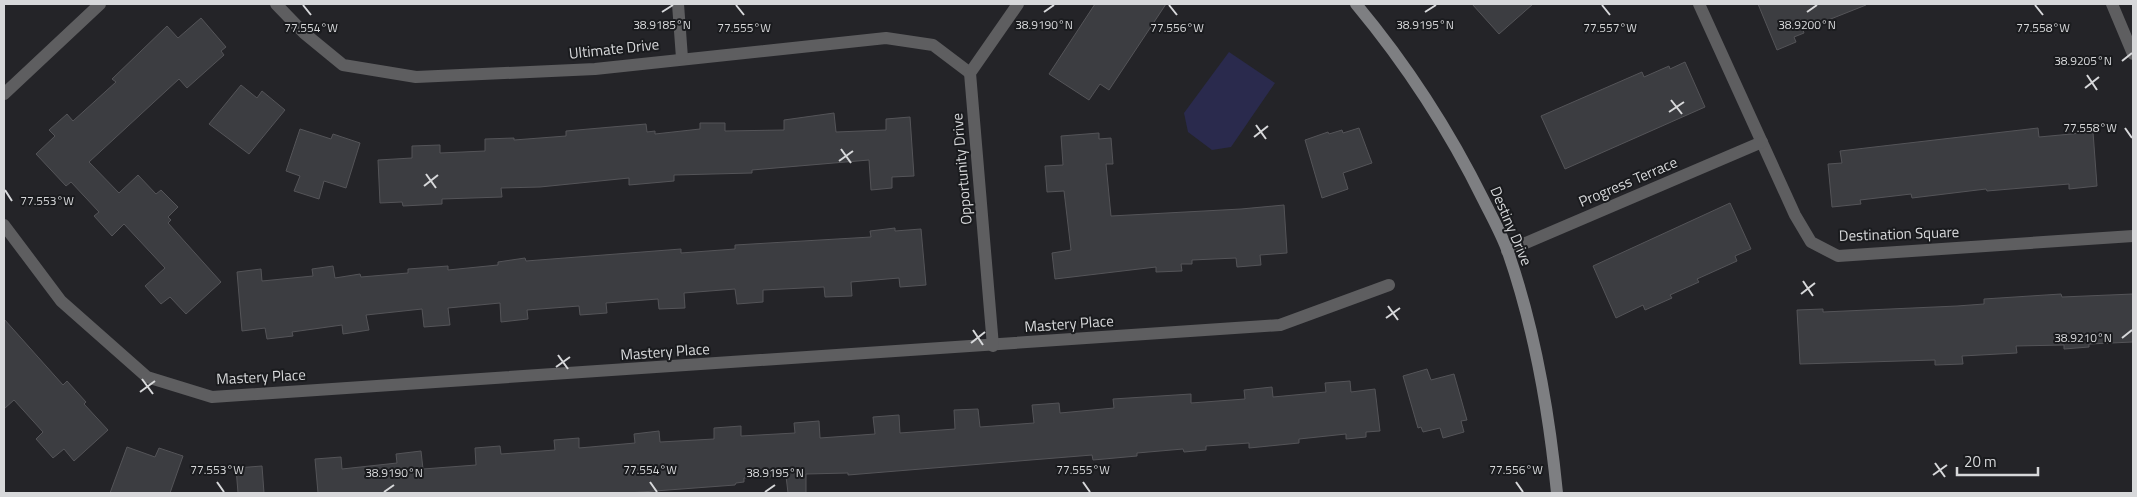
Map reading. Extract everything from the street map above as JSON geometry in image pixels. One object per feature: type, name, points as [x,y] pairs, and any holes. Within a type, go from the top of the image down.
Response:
[{"type":"street","points":[[4,94],[100,4]]},
{"type":"street","name":"Ultimate Drive","points":[[276,4],[304,33],[343,65],[416,78],[595,69],[682,58],[886,38],[933,45],[970,73]]},
{"type":"street","points":[[678,4],[682,58]]},
{"type":"street","points":[[970,73],[1018,4]]},
{"type":"street","name":"Destiny Drive","points":[[1356,4],[1394,51],[1432,109],[1471,175],[1507,251],[1531,328],[1540,373],[1557,493]]},
{"type":"street","name":"Destination Square","points":[[1699,4],[1795,215],[1811,242],[1838,256],[2133,236]]},
{"type":"street","points":[[2112,4],[2133,54]]},
{"type":"street","name":"Opportunity Drive","points":[[970,73],[993,346]]},
{"type":"street","name":"Progress Terrace","points":[[1507,251],[1762,142]]},
{"type":"street","name":"Mastery Place","points":[[4,225],[61,301],[147,377],[212,397],[993,346],[1280,325],[1389,285]]},
{"type":"shaded area","points":[[1229,52],[1275,83],[1231,147],[1212,150],[1188,132],[1184,113]]},
{"type":"building","points":[[1095,4],[1166,4],[1109,90],[1100,84],[1089,100],[1049,74]]},
{"type":"building","points":[[1472,4],[1533,4],[1499,34]]},
{"type":"building","points":[[1758,4],[1866,5],[1803,30],[1804,33],[1794,37],[1796,42],[1777,50]]},
{"type":"building","points":[[201,18],[226,47],[221,51],[224,55],[187,88],[179,79],[89,162],[119,193],[138,175],[156,194],[161,190],[178,207],[168,217],[171,220],[168,223],[221,282],[186,314],[170,297],[161,304],[145,286],[165,268],[124,224],[112,236],[94,216],[99,212],[71,182],[66,186],[36,154],[55,136],[49,130],[67,114],[73,121],[116,82],[112,79],[167,26],[178,38]]},
{"type":"building","points":[[1685,62],[1705,107],[1565,169],[1541,116],[1642,72],[1644,77],[1669,66],[1670,69]]},
{"type":"building","points":[[241,85],[257,98],[262,91],[285,110],[249,154],[209,124]]},
{"type":"building","points":[[834,113],[836,132],[886,130],[886,119],[910,117],[914,176],[892,177],[892,188],[871,190],[869,160],[752,170],[752,173],[674,175],[674,181],[629,185],[629,178],[540,187],[501,188],[502,197],[442,199],[442,204],[403,206],[402,202],[380,203],[378,160],[412,158],[412,146],[440,145],[440,153],[485,151],[485,139],[514,138],[514,140],[566,136],[566,131],[646,124],[647,132],[655,131],[655,134],[700,129],[700,123],[725,123],[725,131],[784,130],[784,120]]},
{"type":"building","points":[[1359,128],[1372,163],[1343,173],[1348,189],[1322,198],[1305,140],[1328,132],[1329,134],[1342,130],[1343,133]]},
{"type":"building","points":[[2038,128],[2039,137],[2093,132],[2097,186],[2069,189],[2069,184],[1987,191],[1986,189],[1912,198],[1911,194],[1860,200],[1861,204],[1832,207],[1828,164],[1842,163],[1840,151]]},
{"type":"building","points":[[300,129],[331,139],[333,134],[360,143],[346,188],[324,181],[319,199],[294,191],[300,176],[286,171]]},
{"type":"building","points":[[1099,133],[1099,139],[1111,138],[1113,164],[1106,164],[1111,216],[1284,205],[1287,253],[1260,255],[1261,265],[1237,267],[1236,258],[1192,260],[1192,264],[1181,264],[1182,271],[1156,272],[1156,267],[1055,279],[1052,253],[1071,250],[1064,191],[1047,192],[1045,166],[1063,165],[1061,136]]},
{"type":"building","points":[[1730,203],[1751,249],[1735,256],[1737,261],[1697,279],[1699,282],[1670,295],[1672,298],[1645,310],[1643,305],[1616,318],[1593,266]]},
{"type":"building","points":[[895,228],[895,231],[921,229],[926,285],[900,287],[899,278],[851,282],[852,296],[825,297],[824,287],[763,290],[763,302],[737,304],[735,289],[684,293],[685,308],[659,309],[658,299],[606,303],[607,313],[580,315],[579,306],[527,310],[528,319],[501,322],[500,303],[448,308],[450,325],[424,327],[422,309],[366,315],[369,330],[343,334],[342,325],[292,332],[293,336],[267,339],[265,328],[242,331],[237,272],[261,269],[262,281],[313,276],[312,269],[333,266],[335,278],[360,274],[361,277],[408,273],[408,269],[448,266],[448,270],[498,265],[498,262],[525,258],[526,261],[681,249],[681,253],[735,249],[735,245],[871,237],[870,231]]},
{"type":"building","points":[[2061,294],[2062,297],[2133,294],[2133,342],[2089,344],[2089,347],[2064,349],[2064,345],[2016,346],[2017,353],[1962,356],[1963,364],[1935,365],[1935,360],[1800,364],[1797,310],[1823,309],[1823,312],[1957,306],[1984,304],[1984,299]]},
{"type":"building","points":[[4,319],[63,385],[67,381],[86,402],[84,404],[108,430],[74,461],[64,449],[53,458],[36,439],[43,432],[14,400],[4,409]]},
{"type":"building","points":[[1427,369],[1431,380],[1454,374],[1467,420],[1461,421],[1464,432],[1443,438],[1440,428],[1423,432],[1421,427],[1418,428],[1403,376]]},
{"type":"building","points":[[1350,381],[1351,392],[1375,389],[1380,431],[1366,432],[1366,437],[1346,439],[1346,434],[1299,439],[1299,443],[1249,448],[1249,443],[1206,446],[1206,450],[1184,452],[1183,449],[1137,453],[1137,456],[1093,460],[1092,455],[848,475],[848,473],[806,474],[806,493],[788,493],[786,476],[744,478],[744,482],[736,483],[735,485],[628,493],[318,493],[315,459],[341,457],[342,469],[397,463],[396,454],[421,451],[423,469],[476,465],[475,448],[500,446],[501,454],[555,450],[554,440],[579,438],[579,448],[635,443],[634,434],[659,431],[660,442],[714,439],[714,428],[741,426],[741,436],[795,433],[794,423],[819,421],[820,438],[875,434],[873,417],[899,415],[900,433],[955,429],[954,410],[978,409],[980,427],[1034,423],[1032,405],[1059,403],[1060,413],[1114,408],[1113,399],[1191,394],[1191,403],[1245,399],[1244,390],[1272,387],[1273,397],[1326,392],[1325,383]]},
{"type":"building","points":[[127,447],[155,457],[159,448],[183,456],[170,493],[110,493]]},
{"type":"building","points":[[262,466],[264,493],[238,493],[236,468]]}]
